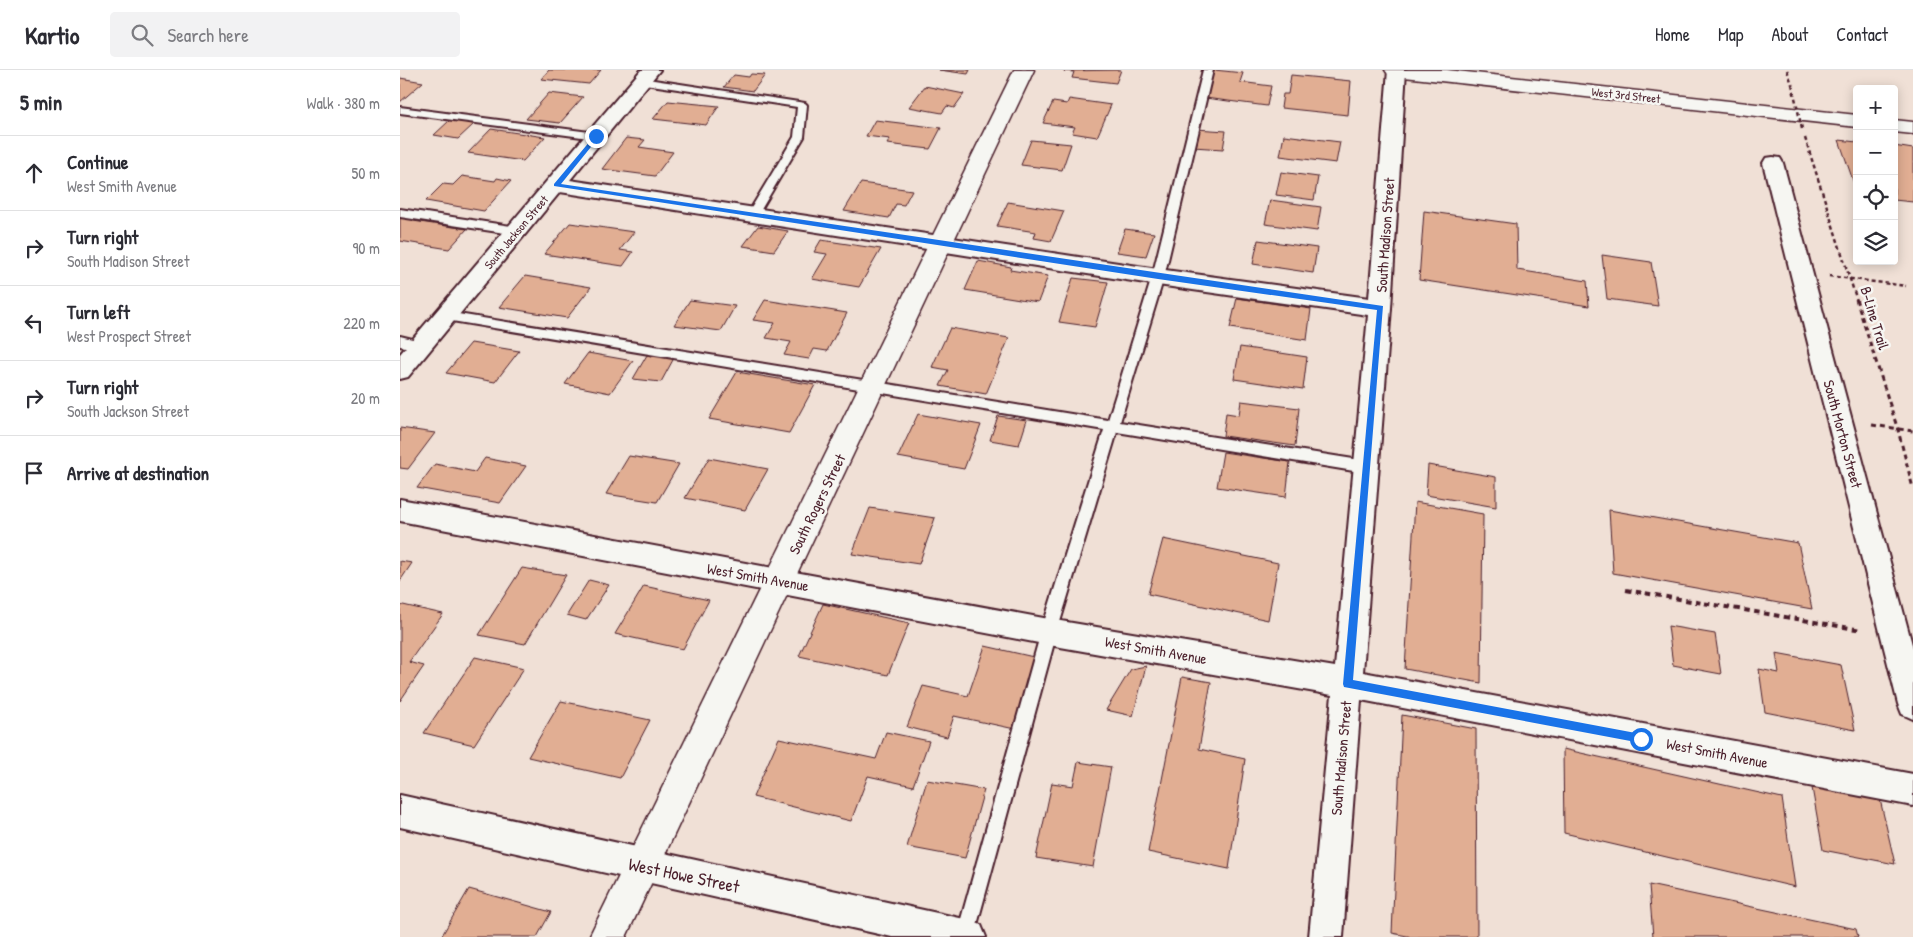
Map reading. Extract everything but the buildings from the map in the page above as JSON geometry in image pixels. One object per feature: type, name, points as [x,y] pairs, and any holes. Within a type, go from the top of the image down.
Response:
[{"type":"street","name":"South Rogers Street","points":[[607,937],[780,581],[1024,70]]},
{"type":"street","name":"West 3rd Street","points":[[1396,70],[1853,121]]},
{"type":"street","name":"South Madison Street","points":[[1326,937],[1380,308],[1396,70]]},
{"type":"street","name":"West 3rd Street","points":[[1538,70],[1853,104]]},
{"type":"street","name":"South Jackson Street","points":[[400,370],[646,76]]},
{"type":"street","points":[[1898,108],[1913,110]]},
{"type":"street","points":[[1898,126],[1913,128]]},
{"type":"street","name":"South Morton Street","points":[[1773,163],[1913,704]]},
{"type":"street","points":[[556,185],[1158,277],[1380,308]]},
{"type":"street","name":"West Smith Avenue","points":[[400,510],[1049,632],[1348,684],[1913,790]]},
{"type":"street","name":"West Howe Street","points":[[400,811],[967,937]]},
{"type":"lane","points":[[967,937],[1049,632],[1158,277],[1208,70]]},
{"type":"lane","points":[[646,76],[802,105],[799,137],[752,215]]},
{"type":"lane","points":[[400,110],[596,136]]},
{"type":"lane","points":[[400,213],[517,231]]},
{"type":"lane","points":[[446,316],[1366,467]]},
{"type":"lane","points":[[400,341],[421,345]]},
{"type":"path","name":"B-Line Trail","points":[[1787,70],[1802,129],[1898,430],[1913,488]]},
{"type":"path","points":[[1802,272],[1906,286]]},
{"type":"path","points":[[1839,418],[1898,430],[1913,431]]},
{"type":"path","points":[[1626,590],[1854,629]]},
{"type":"route","points":[[596,136],[556,185],[1158,277],[1380,308],[1348,684],[1641,739]]}]
